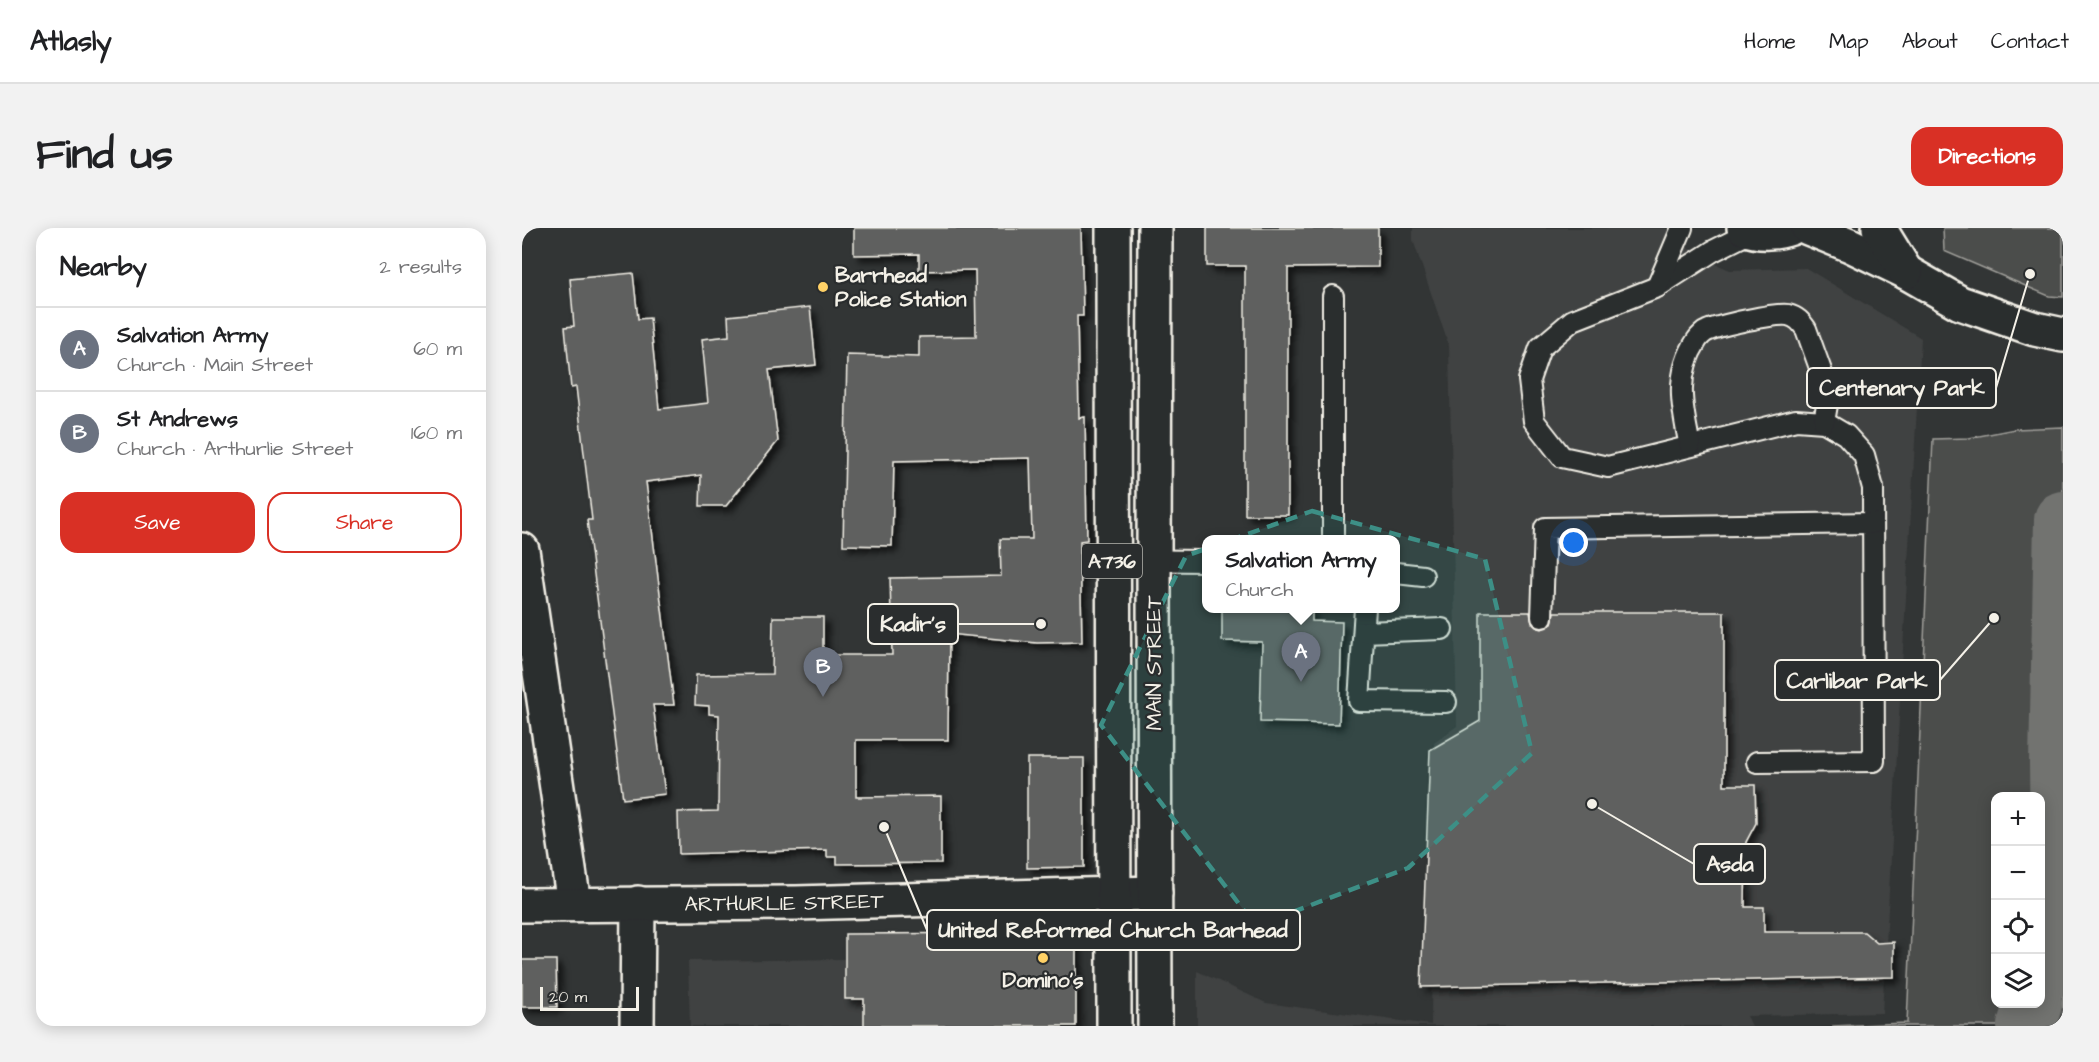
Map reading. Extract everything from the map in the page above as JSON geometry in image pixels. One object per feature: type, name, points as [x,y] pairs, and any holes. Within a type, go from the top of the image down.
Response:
[{"type":"main road","name":"MAIN STREET","points":[[1113,228],[1114,1026]]},
{"type":"main road","name":"MAIN STREET","points":[[1155,228],[1155,1026]]},
{"type":"main road","points":[[1749,230],[1778,232],[1791,228]]},
{"type":"main road","points":[[1808,228],[1906,272],[1960,303],[2035,329],[2063,335]]},
{"type":"main road","points":[[1879,228],[1906,272]]},
{"type":"main road","points":[[522,549],[574,904]]},
{"type":"main road","name":"ARTHURLIE STREET","points":[[522,904],[796,903],[1155,893]]},
{"type":"main road","points":[[637,1026],[638,903]]},
{"type":"lane","points":[[1658,287],[1682,228]]},
{"type":"lane","points":[[1749,230],[1658,287],[1573,320],[1540,348],[1529,380],[1534,421],[1562,457],[1608,467],[1796,420],[1824,422],[1846,435],[1864,455],[1873,488],[1874,761],[1757,762]]},
{"type":"lane","points":[[1333,296],[1333,535]]},
{"type":"lane","points":[[1690,446],[1681,404],[1682,380],[1683,369],[1698,338],[1707,331],[1770,315],[1789,315],[1800,320],[1806,329],[1829,393],[1824,422]]},
{"type":"lane","points":[[1542,616],[1545,528],[1873,523]]},
{"type":"lane","points":[[1112,560],[1202,561]]},
{"type":"lane","points":[[1400,574],[1423,576]]},
{"type":"lane","points":[[1365,613],[1359,701],[1446,702]]},
{"type":"lane","points":[[1364,632],[1442,629]]},
{"type":"highlighted area","points":[[1312,511],[1485,559],[1532,753],[1408,868],[1256,926],[1101,725],[1186,556]]},
{"type":"shaded area","points":[[1413,228],[1666,228],[1697,256],[1730,270],[1806,268],[1921,338],[1882,1013],[1747,1016],[1752,1026],[1197,1026],[1197,971],[1266,1003],[1431,1025],[1434,743],[1457,726],[1449,346],[1413,240]]},
{"type":"shaded area","points":[[1943,228],[2063,228],[2063,297],[2049,296],[1944,251]]},
{"type":"shaded area","points":[[2063,427],[2063,1026],[1832,1026],[1907,1023],[1933,439],[1969,438],[2015,429]]},
{"type":"shaded area","points":[[1030,926],[1049,926],[1076,945],[1076,1026],[690,1026],[688,961],[844,959],[845,934],[1030,933]]},
{"type":"building","points":[[854,228],[1081,228],[1083,316],[1077,316],[1079,418],[1085,417],[1087,540],[1080,541],[1082,642],[1037,643],[949,634],[948,740],[856,740],[856,797],[941,796],[941,863],[837,864],[837,857],[827,857],[827,850],[679,854],[678,812],[718,811],[719,715],[709,714],[709,706],[695,705],[696,675],[772,674],[773,617],[823,617],[823,655],[892,655],[890,578],[1001,576],[1000,539],[1032,539],[1030,458],[894,461],[892,546],[843,545],[847,355],[919,357],[919,337],[976,336],[975,270],[919,271],[919,254],[854,255]]},
{"type":"building","points":[[1207,228],[1378,228],[1378,267],[1288,268],[1288,515],[1245,515],[1245,266],[1207,266]]},
{"type":"building","points":[[633,273],[638,319],[650,318],[659,409],[708,403],[702,339],[729,336],[728,316],[810,307],[816,365],[769,370],[778,441],[726,506],[700,506],[701,475],[646,482],[674,705],[653,705],[665,794],[623,799],[587,520],[592,520],[576,387],[571,388],[565,327],[574,326],[570,279]]},
{"type":"building","points":[[1480,612],[1530,612],[1532,623],[1542,629],[1552,624],[1554,612],[1724,612],[1724,785],[1755,785],[1756,823],[1746,842],[1745,907],[1764,907],[1764,932],[1864,932],[1877,943],[1894,942],[1894,977],[1421,987],[1430,750],[1480,721]]},
{"type":"building","points":[[1222,613],[1312,613],[1312,621],[1342,622],[1339,724],[1260,722],[1262,642],[1222,641]]},
{"type":"building","points":[[1027,758],[1084,758],[1084,867],[1027,868]]},
{"type":"building","points":[[1030,926],[1049,926],[1076,945],[1076,1026],[864,1026],[864,999],[845,999],[845,934],[1030,933]]},
{"type":"building","points":[[522,960],[556,960],[557,1007],[522,1007]]},
{"type":"waterway","points":[[2045,962],[2060,916],[2058,763],[2063,520]]},
{"type":"waterway","points":[[2026,1026],[2032,1008]]},
{"type":"place","name":"Centenary Park","points":[[2030,274]]},
{"type":"place","name":"Barrhead Police Station","points":[[823,287]]},
{"type":"place","name":"Carlibar Park","points":[[1994,618]]},
{"type":"place","name":"Kadir's","points":[[1041,624]]},
{"type":"place","name":"Salvation Army","points":[[1301,682]]},
{"type":"place","name":"St Andrews","points":[[823,697]]},
{"type":"place","name":"Asda","points":[[1592,804]]},
{"type":"place","name":"United Reformed Church Barhead","points":[[884,827]]},
{"type":"place","name":"Domino's","points":[[1043,958]]}]
